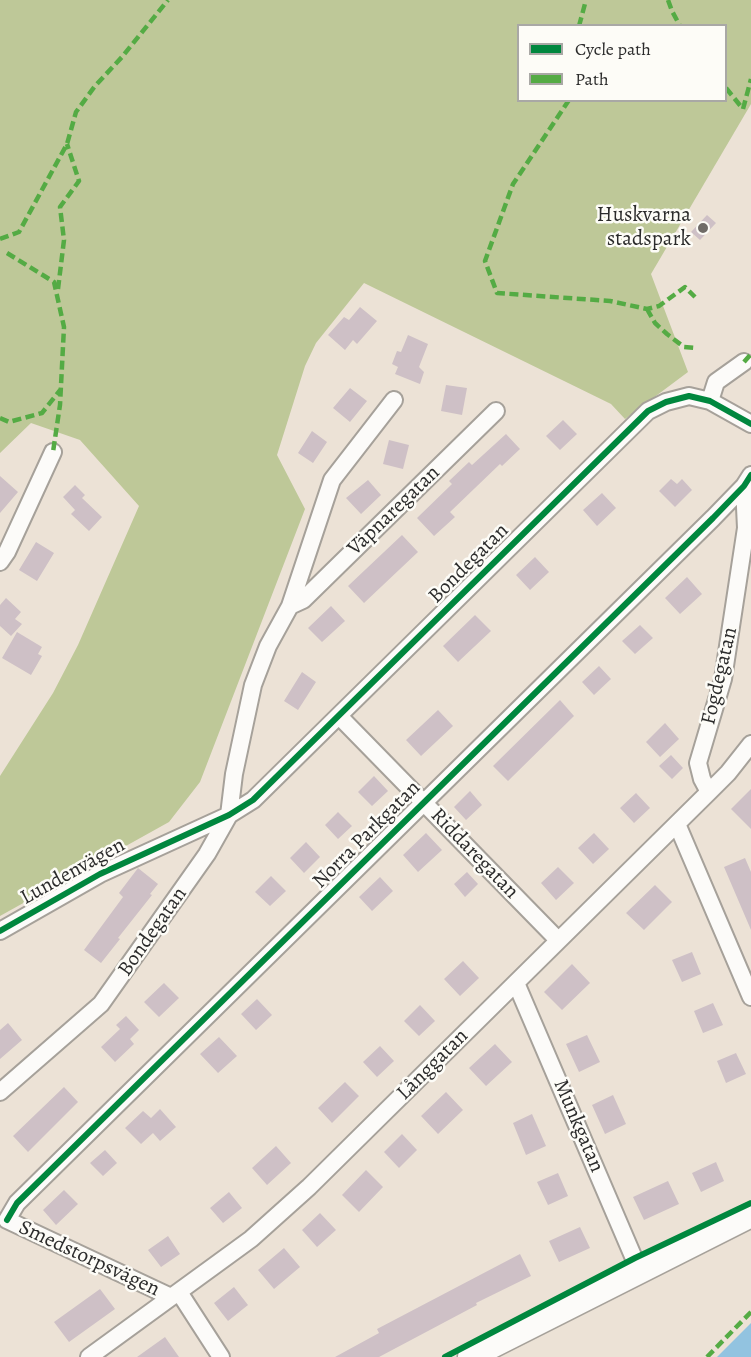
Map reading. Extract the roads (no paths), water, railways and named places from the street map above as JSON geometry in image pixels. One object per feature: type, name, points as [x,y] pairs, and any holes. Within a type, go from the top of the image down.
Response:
[{"type":"main road","points":[[470,1357],[751,1215]]},
{"type":"street","points":[[710,401],[716,382],[744,362]]},
{"type":"street","name":"Bondegatan","points":[[0,1092],[101,1004],[207,854],[229,816],[253,800],[648,411],[666,402],[689,396],[710,401],[751,424]]},
{"type":"street","name":"Väpnaregatan","points":[[229,816],[234,774],[253,685],[268,646],[290,606],[332,480],[394,400]]},
{"type":"street","name":"Väpnaregatan","points":[[290,606],[303,600],[496,411]]},
{"type":"street","points":[[0,562],[7,552],[53,452]]},
{"type":"street","name":"Fogdegatan","points":[[709,792],[702,779],[698,763],[723,679],[746,528],[748,480]]},
{"type":"street","name":"Norra Parkgatan","points":[[3,1221],[18,1203],[748,480]]},
{"type":"street","name":"Riddaregatan","points":[[339,716],[558,940]]},
{"type":"street","name":"Långgatan","points":[[89,1357],[251,1239],[309,1187],[728,773],[751,744]]},
{"type":"street","name":"Lundenvägen","points":[[0,931],[100,874],[229,816]]},
{"type":"street","points":[[677,824],[751,997]]},
{"type":"street","name":"Munkgatan","points":[[516,983],[639,1270]]},
{"type":"street","name":"Smedstorpsvägen","points":[[3,1221],[175,1295],[221,1357]]},
{"type":"water","points":[[751,1323],[751,1357],[717,1357]]},
{"type":"place","name":"Huskvarna stadspark","points":[[703,228]]}]
